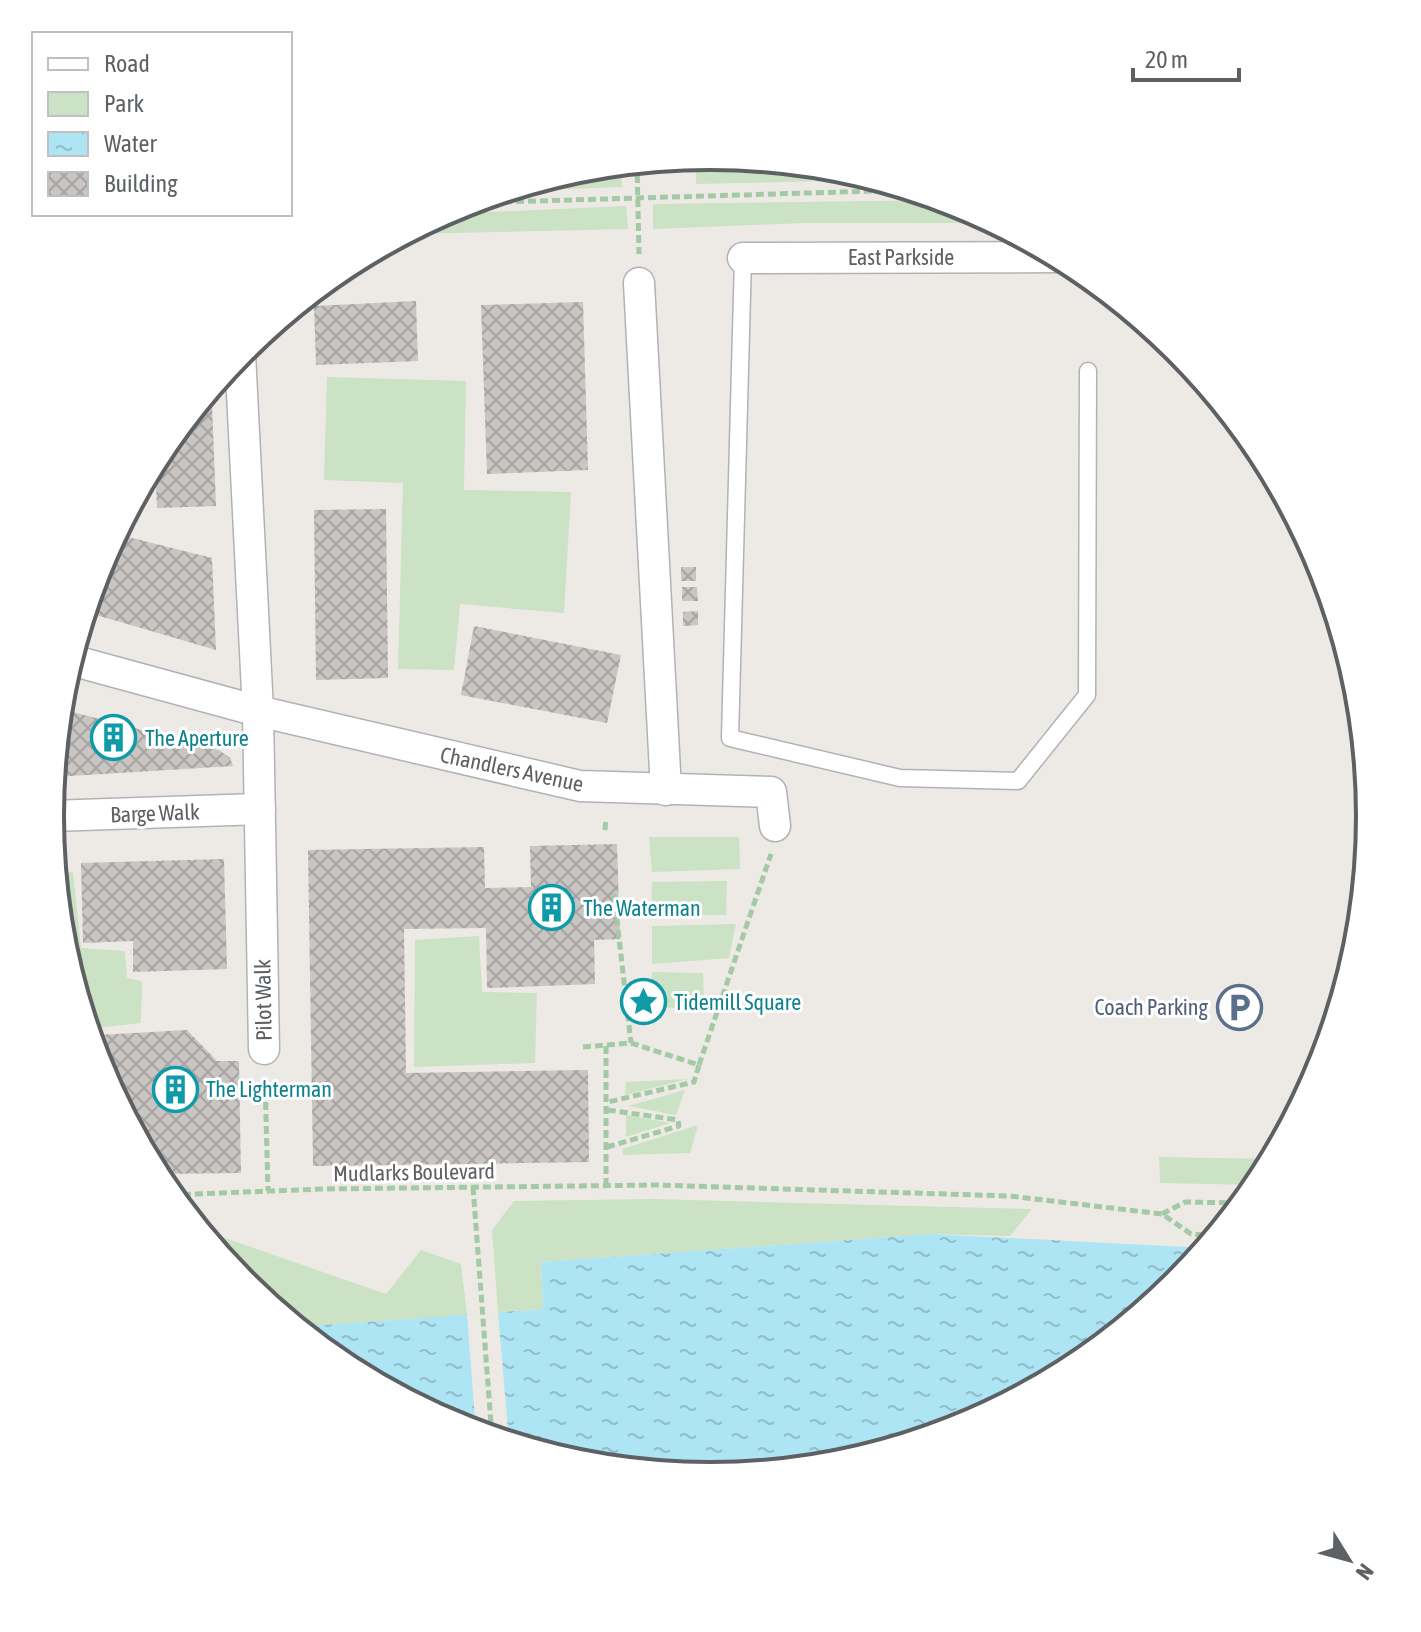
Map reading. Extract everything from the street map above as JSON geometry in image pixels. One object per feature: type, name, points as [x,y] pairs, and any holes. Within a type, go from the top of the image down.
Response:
[{"type":"street","name":"East Parkside","points":[[743,258],[1036,257]]},
{"type":"street","points":[[639,271],[666,790]]},
{"type":"street","points":[[241,372],[260,809]]},
{"type":"street","name":"Chandlers Avenue","points":[[83,663],[258,711],[580,786],[771,792],[775,826]]},
{"type":"street","name":"Barge Walk","points":[[64,816],[260,809]]},
{"type":"street","name":"Pilot Walk","points":[[260,809],[264,1049]]},
{"type":"lane","points":[[743,258],[730,738],[900,778],[1018,781],[1087,695],[1088,371]]},
{"type":"path","points":[[637,174],[639,271]]},
{"type":"path","points":[[512,201],[873,191]]},
{"type":"path","points":[[608,1102],[694,1082],[776,839],[775,826]]},
{"type":"path","points":[[614,894],[631,1043]]},
{"type":"path","points":[[583,1047],[631,1043],[699,1065]]},
{"type":"path","points":[[606,1045],[606,1186]]},
{"type":"path","name":"Pilot Walk","points":[[264,1049],[268,1191]]},
{"type":"path","points":[[607,1147],[679,1126],[678,1120],[608,1110]]},
{"type":"path","name":"Mudlarks Boulevard","points":[[187,1194],[657,1185],[1010,1196],[1162,1214]]},
{"type":"path","points":[[473,1187],[491,1423]]},
{"type":"path","points":[[1203,1235],[1191,1234],[1162,1214],[1185,1202],[1228,1203]]},
{"type":"green space","points":[[696,170],[710,170],[753,171],[831,181],[696,184]]},
{"type":"green space","points":[[621,176],[622,187],[554,189]]},
{"type":"green space","points":[[906,201],[967,223],[803,223],[653,229],[653,204]]},
{"type":"green space","points":[[626,206],[628,229],[431,233],[481,212]]},
{"type":"green space","points":[[327,377],[466,381],[464,490],[571,492],[564,613],[460,604],[454,670],[398,669],[403,483],[324,480]]},
{"type":"green space","points":[[649,837],[739,837],[740,869],[652,872]]},
{"type":"green space","points":[[73,872],[81,948],[125,951],[127,978],[142,981],[141,1023],[99,1028],[76,942],[67,873]]},
{"type":"green space","points":[[727,881],[726,915],[651,916],[652,882]]},
{"type":"green space","points":[[736,924],[729,958],[652,964],[652,926]]},
{"type":"green space","points":[[479,936],[482,992],[537,993],[535,1063],[414,1067],[415,940]]},
{"type":"green space","points":[[652,972],[703,973],[704,1007],[652,1008]]},
{"type":"green space","points":[[688,1079],[625,1095],[626,1082]]},
{"type":"green space","points":[[685,1090],[676,1115],[628,1106]]},
{"type":"green space","points":[[626,1115],[670,1123],[626,1137]]},
{"type":"green space","points":[[698,1125],[690,1153],[623,1155],[622,1149]]},
{"type":"green space","points":[[1159,1157],[1258,1159],[1241,1185],[1160,1183]]},
{"type":"green space","points":[[653,1199],[1032,1209],[1010,1236],[932,1234],[541,1262],[543,1309],[498,1312],[492,1230],[514,1201]]},
{"type":"green space","points":[[219,1236],[386,1294],[421,1250],[461,1264],[467,1315],[313,1326],[253,1273]]},
{"type":"water","points":[[932,1234],[1192,1247],[1137,1302],[1104,1329],[1070,1354],[996,1396],[918,1428],[878,1440],[837,1450],[753,1461],[668,1461],[626,1457],[584,1450],[503,1428],[425,1396],[387,1376],[313,1326],[543,1309],[541,1262]]},
{"type":"pier","points":[[498,1312],[508,1429],[475,1417],[467,1315]]},
{"type":"building","points":[[416,301],[418,361],[316,365],[314,306]]},
{"type":"building","points":[[583,302],[588,470],[487,474],[481,305]]},
{"type":"building","points":[[212,405],[216,506],[157,508],[156,485]]},
{"type":"building","points":[[386,509],[388,678],[316,680],[314,510]]},
{"type":"building","points":[[128,537],[212,558],[216,650],[96,615]]},
{"type":"building","points":[[681,567],[696,567],[696,581],[681,581]]},
{"type":"building","points":[[682,587],[697,587],[698,601],[682,601]]},
{"type":"building","points":[[698,611],[698,625],[683,626],[683,612]]},
{"type":"building","points":[[474,626],[621,655],[607,723],[461,695]]},
{"type":"building","name":"The Aperture","points":[[73,712],[219,750],[230,758],[233,766],[65,776]]},
{"type":"building","points":[[617,844],[620,939],[594,940],[595,984],[487,988],[486,928],[404,929],[406,1073],[588,1070],[589,1162],[313,1166],[308,850],[484,847],[485,888],[531,887],[530,846]]},
{"type":"building","points":[[224,859],[227,969],[133,972],[133,941],[83,943],[81,863]]},
{"type":"building","name":"The Lighterman","points":[[187,1030],[217,1061],[239,1061],[241,1173],[172,1174],[131,1102],[102,1035]]},
{"type":"place","name":"The Aperture","points":[[114,738]]},
{"type":"place","name":"The Waterman","points":[[552,908]]},
{"type":"place","name":"Tidemill Square","points":[[643,1002]]},
{"type":"place","name":"Coach Parking","points":[[1239,1007]]},
{"type":"place","name":"The Lighterman","points":[[175,1089]]}]
